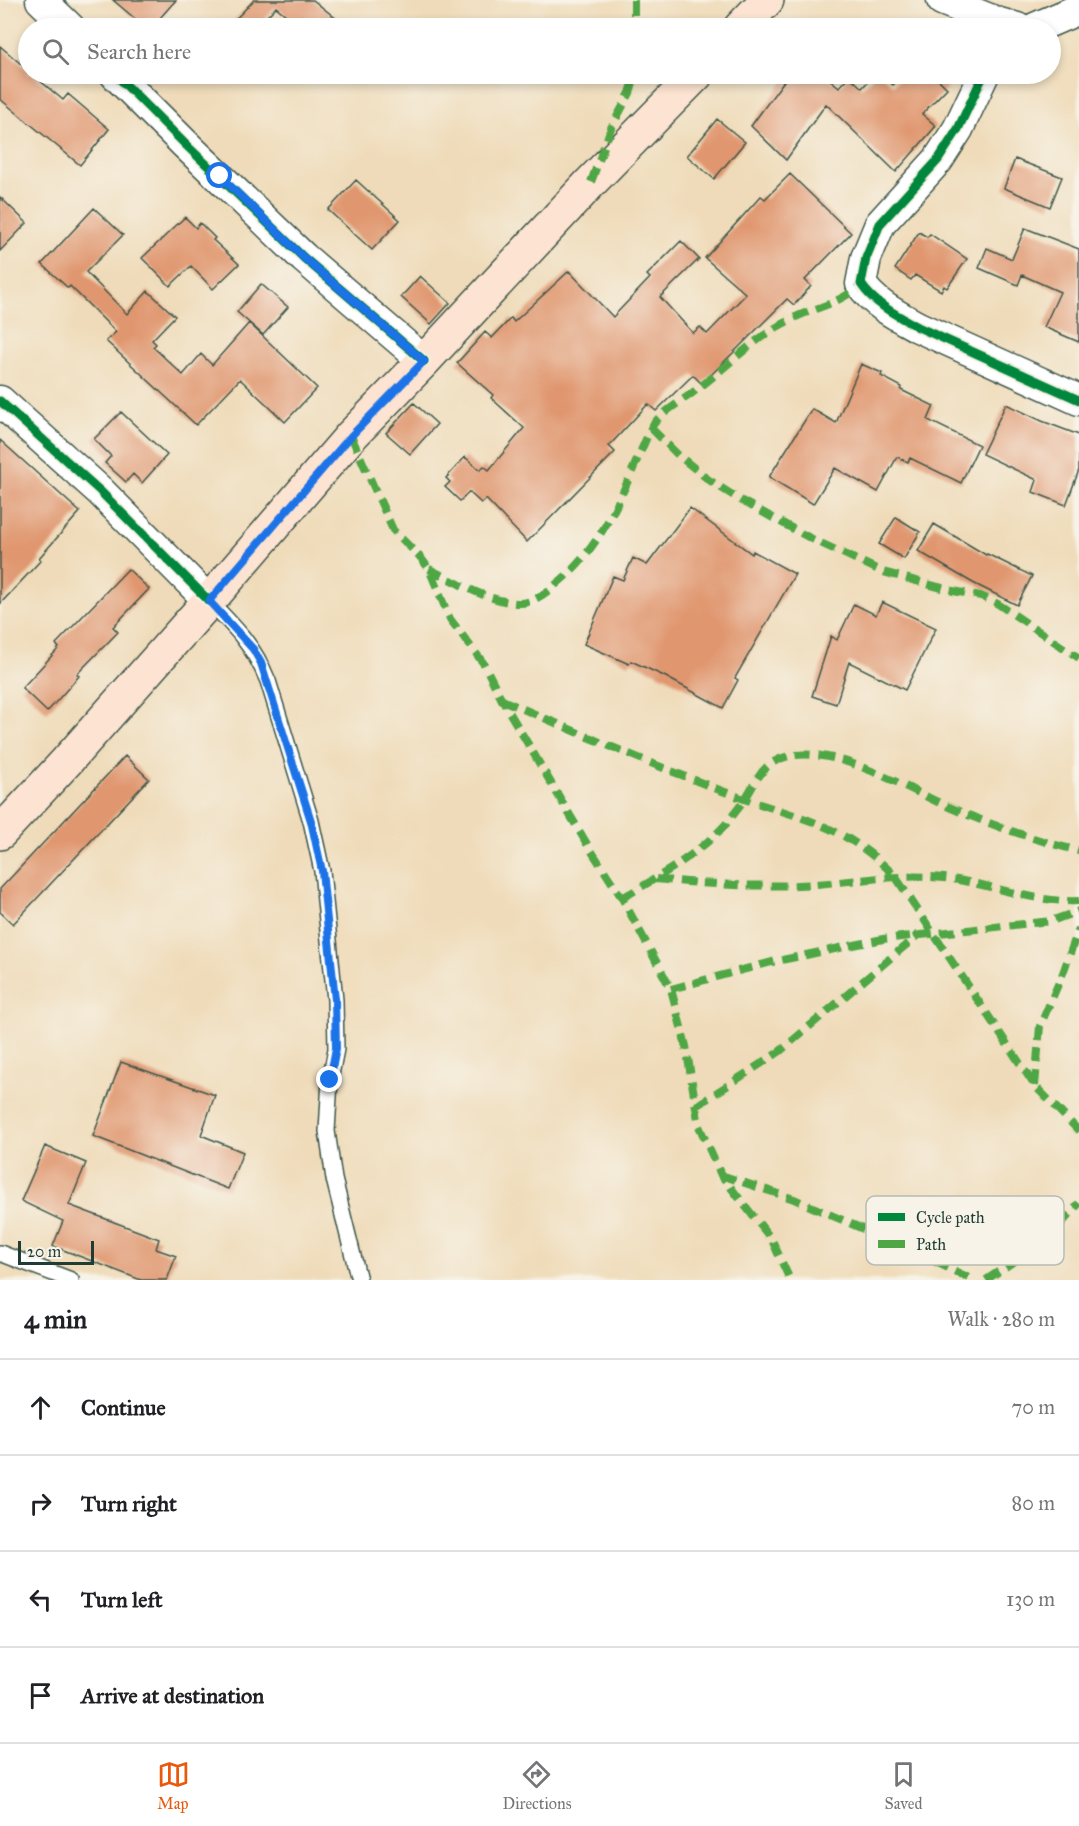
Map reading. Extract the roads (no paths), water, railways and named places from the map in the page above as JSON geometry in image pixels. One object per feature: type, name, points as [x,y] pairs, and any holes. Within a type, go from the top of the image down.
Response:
[{"type":"main road","points":[[750,18],[767,0]]},
{"type":"main road","points":[[0,834],[209,601],[351,436],[687,84]]},
{"type":"street","points":[[41,0],[60,18]]},
{"type":"street","points":[[1058,18],[1079,9]]},
{"type":"street","points":[[964,13],[982,18]]},
{"type":"street","points":[[125,84],[304,258],[424,361]]},
{"type":"street","points":[[979,84],[958,129],[938,160],[880,224],[866,258],[861,284],[867,294],[918,327],[1079,400]]},
{"type":"street","points":[[0,401],[100,491],[209,601]]},
{"type":"lane","points":[[209,601],[253,649],[261,663],[313,831],[322,871],[335,1000],[336,1048],[330,1080],[327,1131],[334,1179],[359,1280]]},
{"type":"lane","points":[[0,1253],[71,1280]]}]
